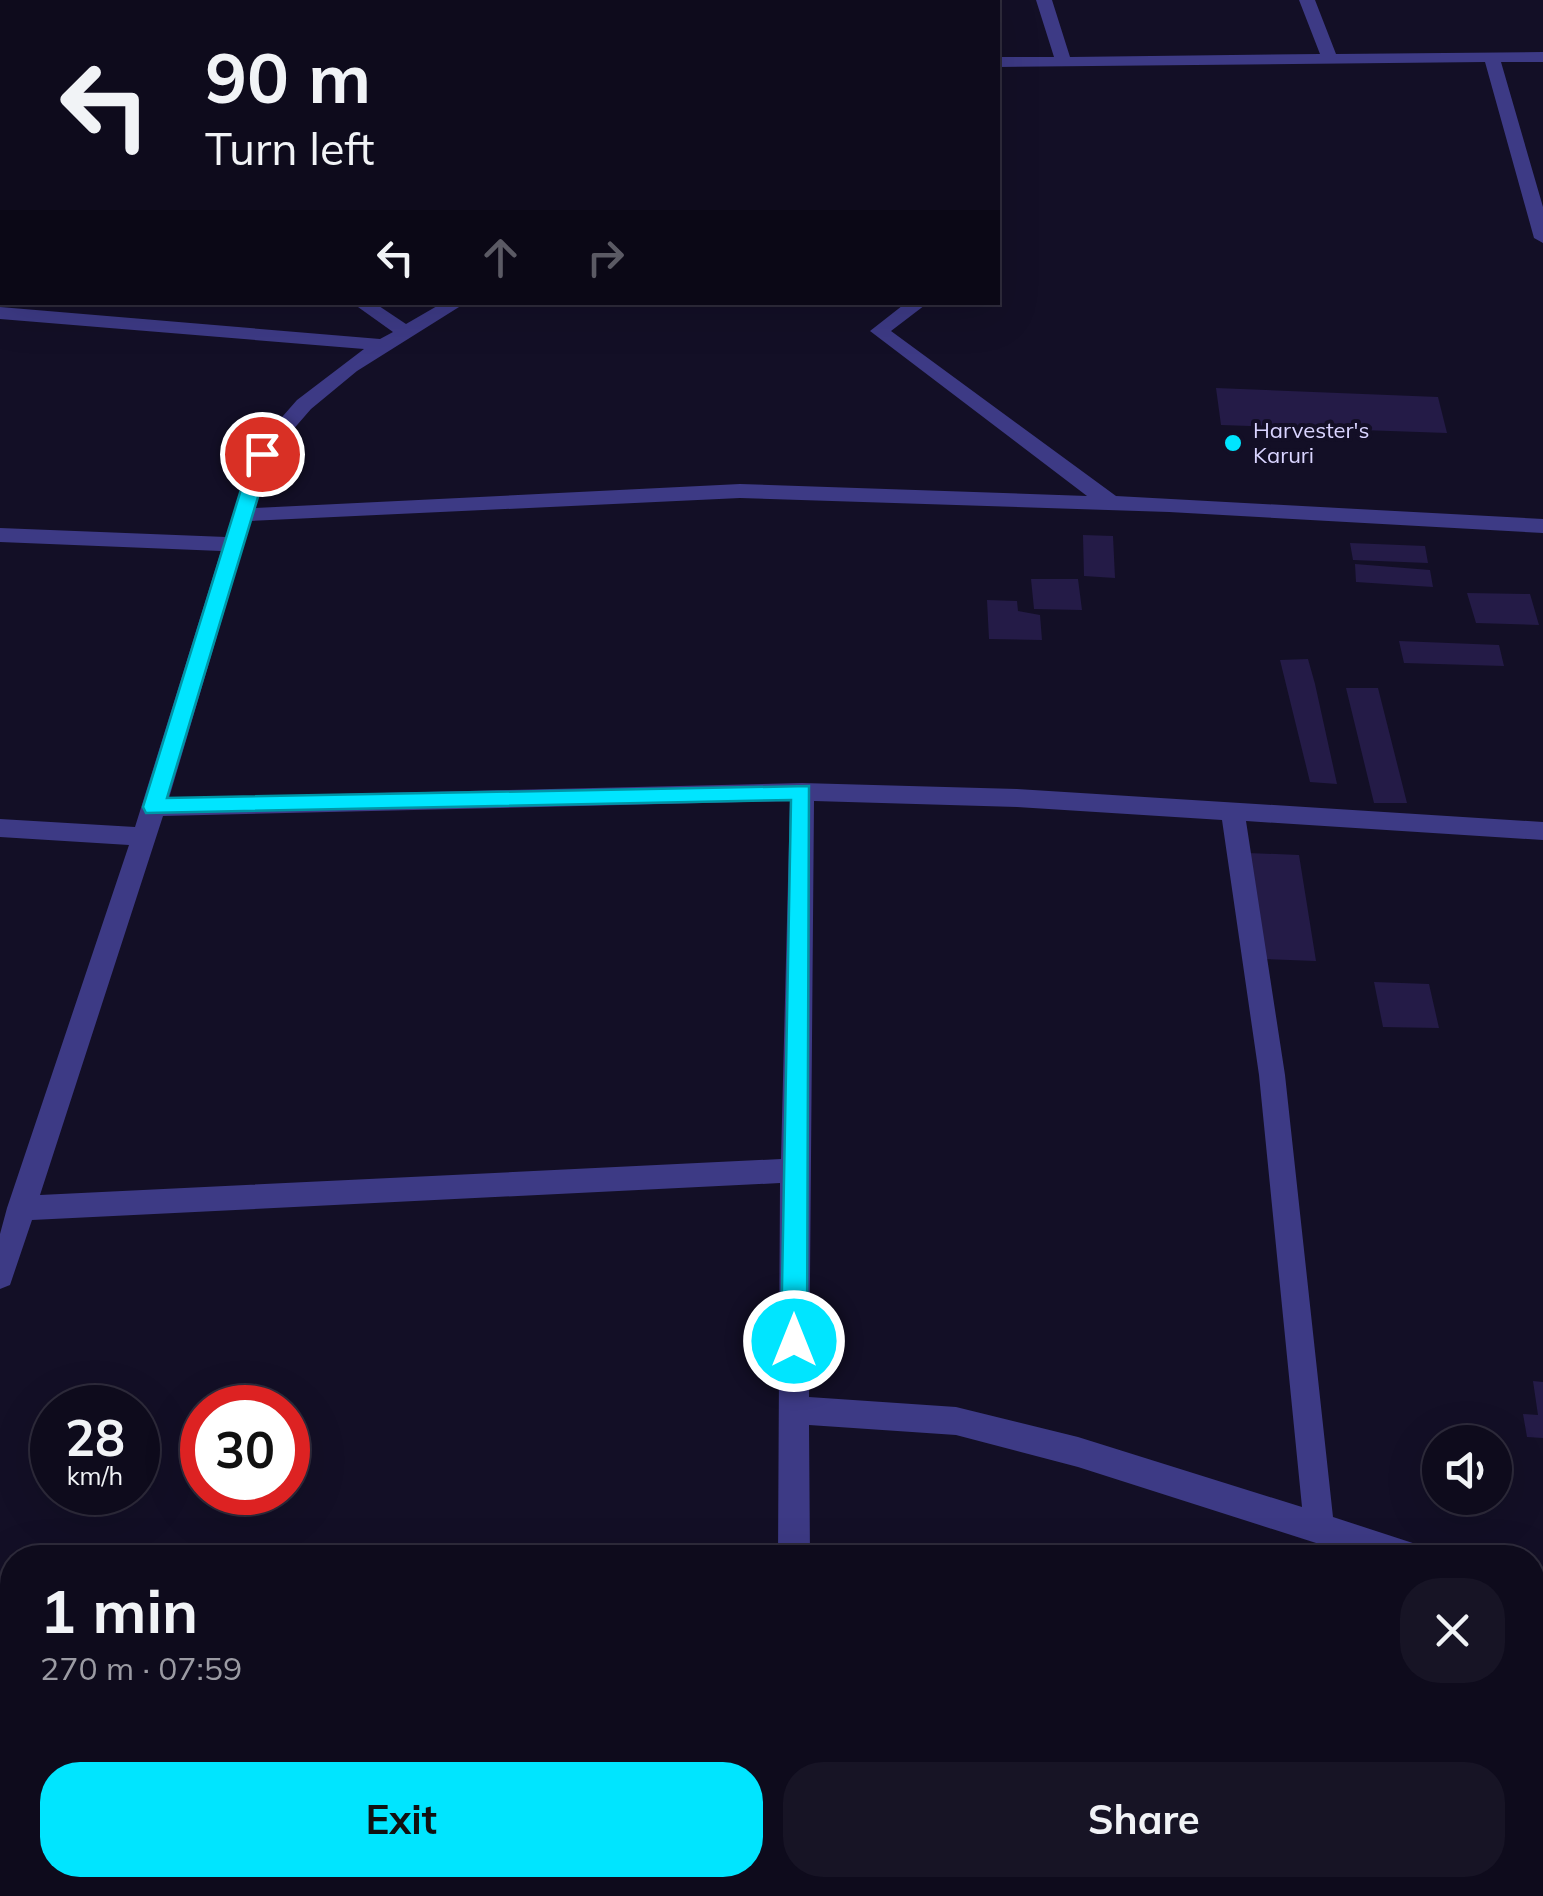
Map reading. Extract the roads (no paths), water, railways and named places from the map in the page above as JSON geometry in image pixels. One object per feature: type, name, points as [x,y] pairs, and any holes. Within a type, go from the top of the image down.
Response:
[{"type":"street","points":[[1044,0],[1063,59]]},
{"type":"street","points":[[1307,0],[1329,58]]},
{"type":"street","points":[[1000,62],[1543,56]]},
{"type":"street","points":[[1492,57],[1543,238]]},
{"type":"street","points":[[1520,158],[1543,158]]},
{"type":"street","points":[[365,305],[406,332]]},
{"type":"street","points":[[0,1276],[11,1221],[154,807],[262,454],[292,412],[340,371],[453,305]]},
{"type":"street","points":[[916,305],[880,332],[1111,503]]},
{"type":"street","points":[[0,313],[384,345]]},
{"type":"street","points":[[243,516],[740,491],[1111,503],[1543,526]]},
{"type":"street","points":[[0,536],[234,544]]},
{"type":"street","points":[[154,807],[802,792],[1016,798],[1543,831]]},
{"type":"street","points":[[794,1545],[794,1170],[802,792]]},
{"type":"street","points":[[1233,812],[1274,1095],[1320,1526]]},
{"type":"street","points":[[0,828],[144,836]]},
{"type":"street","points":[[11,1221],[794,1170]]},
{"type":"street","points":[[794,1410],[956,1421],[1078,1452],[1376,1545]]},
{"type":"place","name":"Harvester's Karuri","points":[[1233,443]]}]
